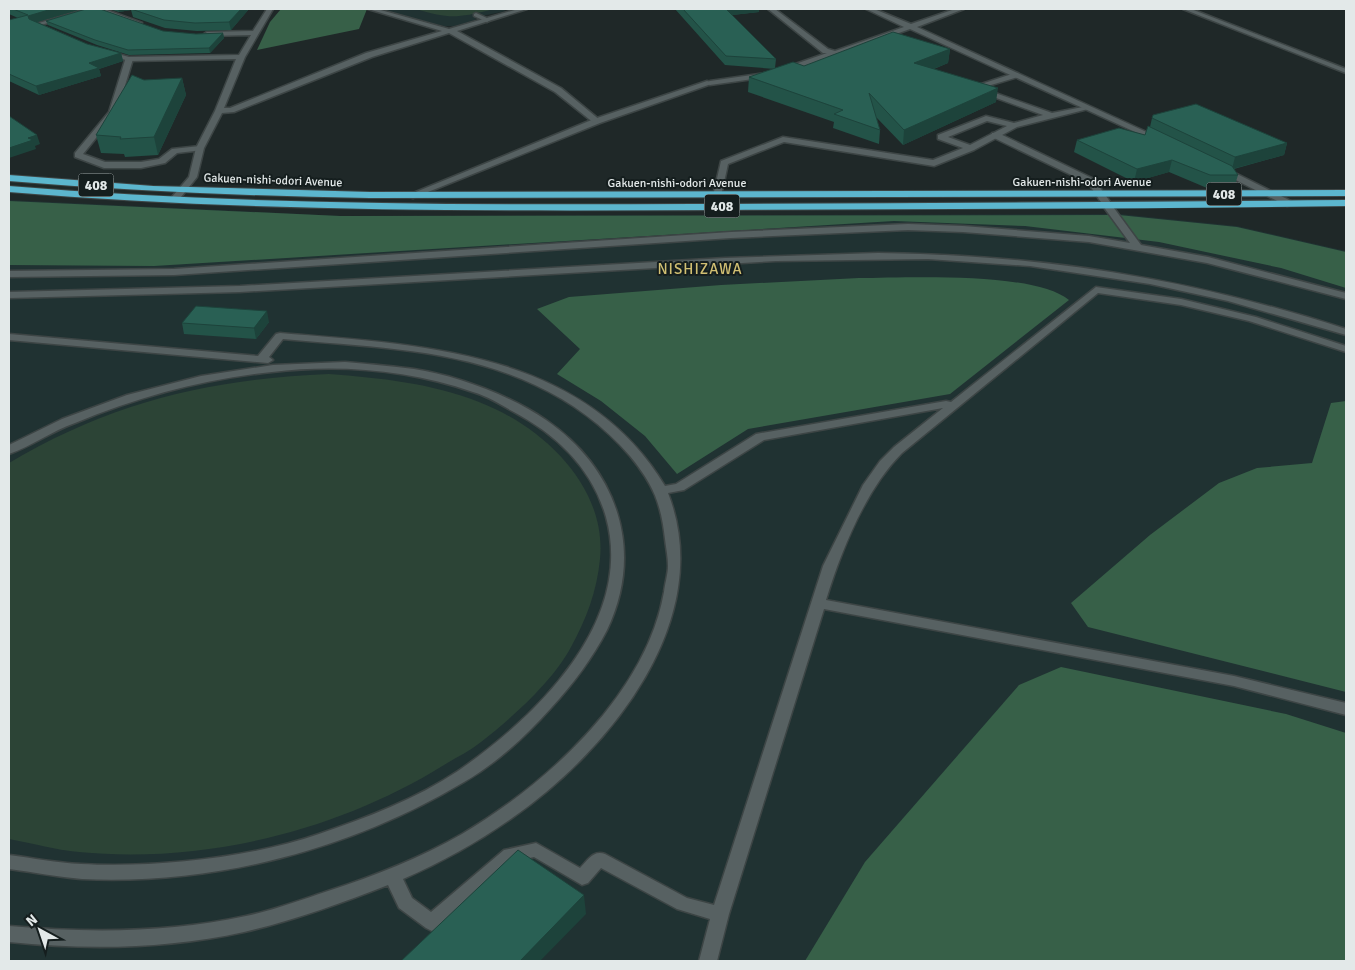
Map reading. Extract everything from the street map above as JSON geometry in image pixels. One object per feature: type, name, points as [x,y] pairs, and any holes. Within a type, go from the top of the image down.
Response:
[{"type":"highway","name":"Gakuen-nishi-odori Avenue","points":[[9,178],[69,184],[184,190],[410,196],[1346,193]]},
{"type":"highway","name":"Gakuen-nishi-odori Avenue","points":[[9,189],[174,200],[335,206],[1108,206],[1346,204]]},
{"type":"street","points":[[52,32],[35,25],[92,9]]},
{"type":"street","points":[[98,9],[150,27]]},
{"type":"street","points":[[174,200],[193,177],[200,148],[219,111],[241,57],[270,9]]},
{"type":"street","points":[[371,9],[449,30],[550,85],[597,120]]},
{"type":"street","points":[[219,111],[231,110],[369,55],[524,9]]},
{"type":"street","points":[[771,9],[826,51],[836,53]]},
{"type":"street","points":[[869,9],[1172,145]]},
{"type":"street","points":[[410,196],[597,120],[710,83],[758,77],[792,69],[908,26],[961,9]]},
{"type":"street","points":[[1186,9],[1346,71]]},
{"type":"street","points":[[120,16],[137,12]]},
{"type":"street","points":[[476,15],[486,20]]},
{"type":"street","points":[[197,35],[255,33]]},
{"type":"street","points":[[102,52],[129,59],[241,57]]},
{"type":"street","points":[[129,59],[113,112],[78,155],[104,165],[141,165],[162,161],[175,151],[200,148]]},
{"type":"street","points":[[1015,75],[973,88],[1051,115]]},
{"type":"street","points":[[717,196],[724,163],[783,140],[934,163],[971,148],[1014,124],[1088,108]]},
{"type":"street","points":[[971,148],[941,137],[986,118],[1014,124]]},
{"type":"street","points":[[995,135],[1091,181],[1136,247]]},
{"type":"street","points":[[1216,167],[1290,204]]},
{"type":"street","points":[[9,274],[174,272],[791,231],[908,227],[1027,233],[1089,239],[1208,260],[1346,296]]},
{"type":"street","points":[[9,294],[119,294],[723,261],[950,257],[1029,262],[1105,272],[1259,305],[1346,332]]},
{"type":"street","points":[[708,961],[720,914],[830,566],[869,484],[884,464],[898,450],[1096,290],[1181,302],[1252,320],[1346,349]]},
{"type":"street","points":[[9,934],[52,939],[139,938],[232,927],[314,904],[393,876],[469,838],[535,792],[587,745],[628,694],[652,650],[669,605],[676,564],[672,528],[661,491],[639,459],[615,432],[582,406],[547,387],[507,370],[466,357],[424,349],[280,336],[262,359]]},
{"type":"street","points":[[9,337],[273,360],[287,367]]},
{"type":"street","points":[[9,450],[65,422],[148,392],[195,380],[287,367],[376,368],[417,374],[456,383],[493,396],[526,412],[555,431],[579,454],[598,480],[612,510],[618,542],[617,577],[607,614],[588,653],[560,692],[523,730],[476,767],[420,800],[356,828],[271,855],[217,866],[145,874],[76,873],[9,862]]},
{"type":"street","points":[[661,491],[680,487],[760,437],[946,404],[953,407]]},
{"type":"street","points":[[818,603],[1234,681],[1346,709]]},
{"type":"street","points":[[393,876],[405,903],[432,923],[510,855],[536,850],[582,878],[599,859],[683,904],[720,914]]},
{"type":"shaded area","points":[[376,9],[501,9],[506,11],[476,17],[475,20],[454,26],[444,26]]},
{"type":"shaded area","points":[[9,200],[342,216],[1120,214],[1237,226],[1346,251],[1346,961],[9,961]]},
{"type":"green space","points":[[281,9],[367,9],[359,29],[257,50],[270,22]]},
{"type":"green space","points":[[416,9],[490,10],[469,15],[445,16]]},
{"type":"green space","points":[[9,201],[340,216],[1119,215],[1237,227],[1346,252],[1346,288],[1281,268],[1159,242],[1025,226],[894,221],[154,266],[9,265]]},
{"type":"green space","points":[[937,277],[999,280],[1028,284],[1052,291],[1069,300],[950,394],[748,429],[677,474],[645,436],[601,401],[557,374],[580,349],[537,309],[569,297],[721,285],[859,278]]},
{"type":"green space","points":[[329,374],[424,386],[479,402],[525,426],[547,443],[566,462],[581,484],[593,507],[599,532],[600,559],[596,582],[586,616],[563,660],[531,698],[506,722],[472,748],[403,788],[360,808],[315,825],[269,838],[174,853],[126,854],[79,852],[9,839],[9,463],[47,442],[86,424],[124,409],[163,398],[243,381]]},
{"type":"green space","points":[[1346,401],[1346,692],[1088,627],[1071,603],[1150,535],[1219,483],[1257,468],[1312,463],[1331,403]]},
{"type":"green space","points":[[1061,667],[1286,714],[1346,733],[1346,961],[805,961],[865,862],[1019,685]]},
{"type":"building","points":[[13,9],[52,9],[28,16],[29,19],[87,44],[121,53],[89,63],[99,68],[36,86],[9,74],[9,20],[28,15]]},
{"type":"building","points":[[86,9],[100,9],[163,31],[196,34],[223,33],[209,48],[128,50],[95,40],[46,21]]},
{"type":"building","points":[[131,9],[241,9],[229,22],[195,23],[164,20]]},
{"type":"building","points":[[683,9],[726,9],[776,59],[726,56]]},
{"type":"building","points":[[893,32],[950,49],[914,63],[998,88],[904,130],[869,93],[880,130],[834,114],[843,110],[749,77],[793,62],[804,66]]},
{"type":"building","points":[[132,75],[144,80],[182,78],[154,137],[120,139],[121,137],[96,135]]},
{"type":"building","points":[[1196,104],[1287,143],[1235,157],[1152,118],[1153,115]]},
{"type":"building","points":[[9,116],[37,135],[28,138],[33,140],[9,148]]},
{"type":"building","points":[[1148,126],[1232,166],[1238,175],[1210,175],[1172,160],[1137,169],[1077,140],[1119,128],[1145,135]]},
{"type":"building","points":[[196,306],[267,311],[254,328],[182,323]]},
{"type":"building","points":[[518,850],[584,895],[520,961],[401,961]]},
{"type":"district","name":"NISHIZAWA","points":[[700,269]]}]
